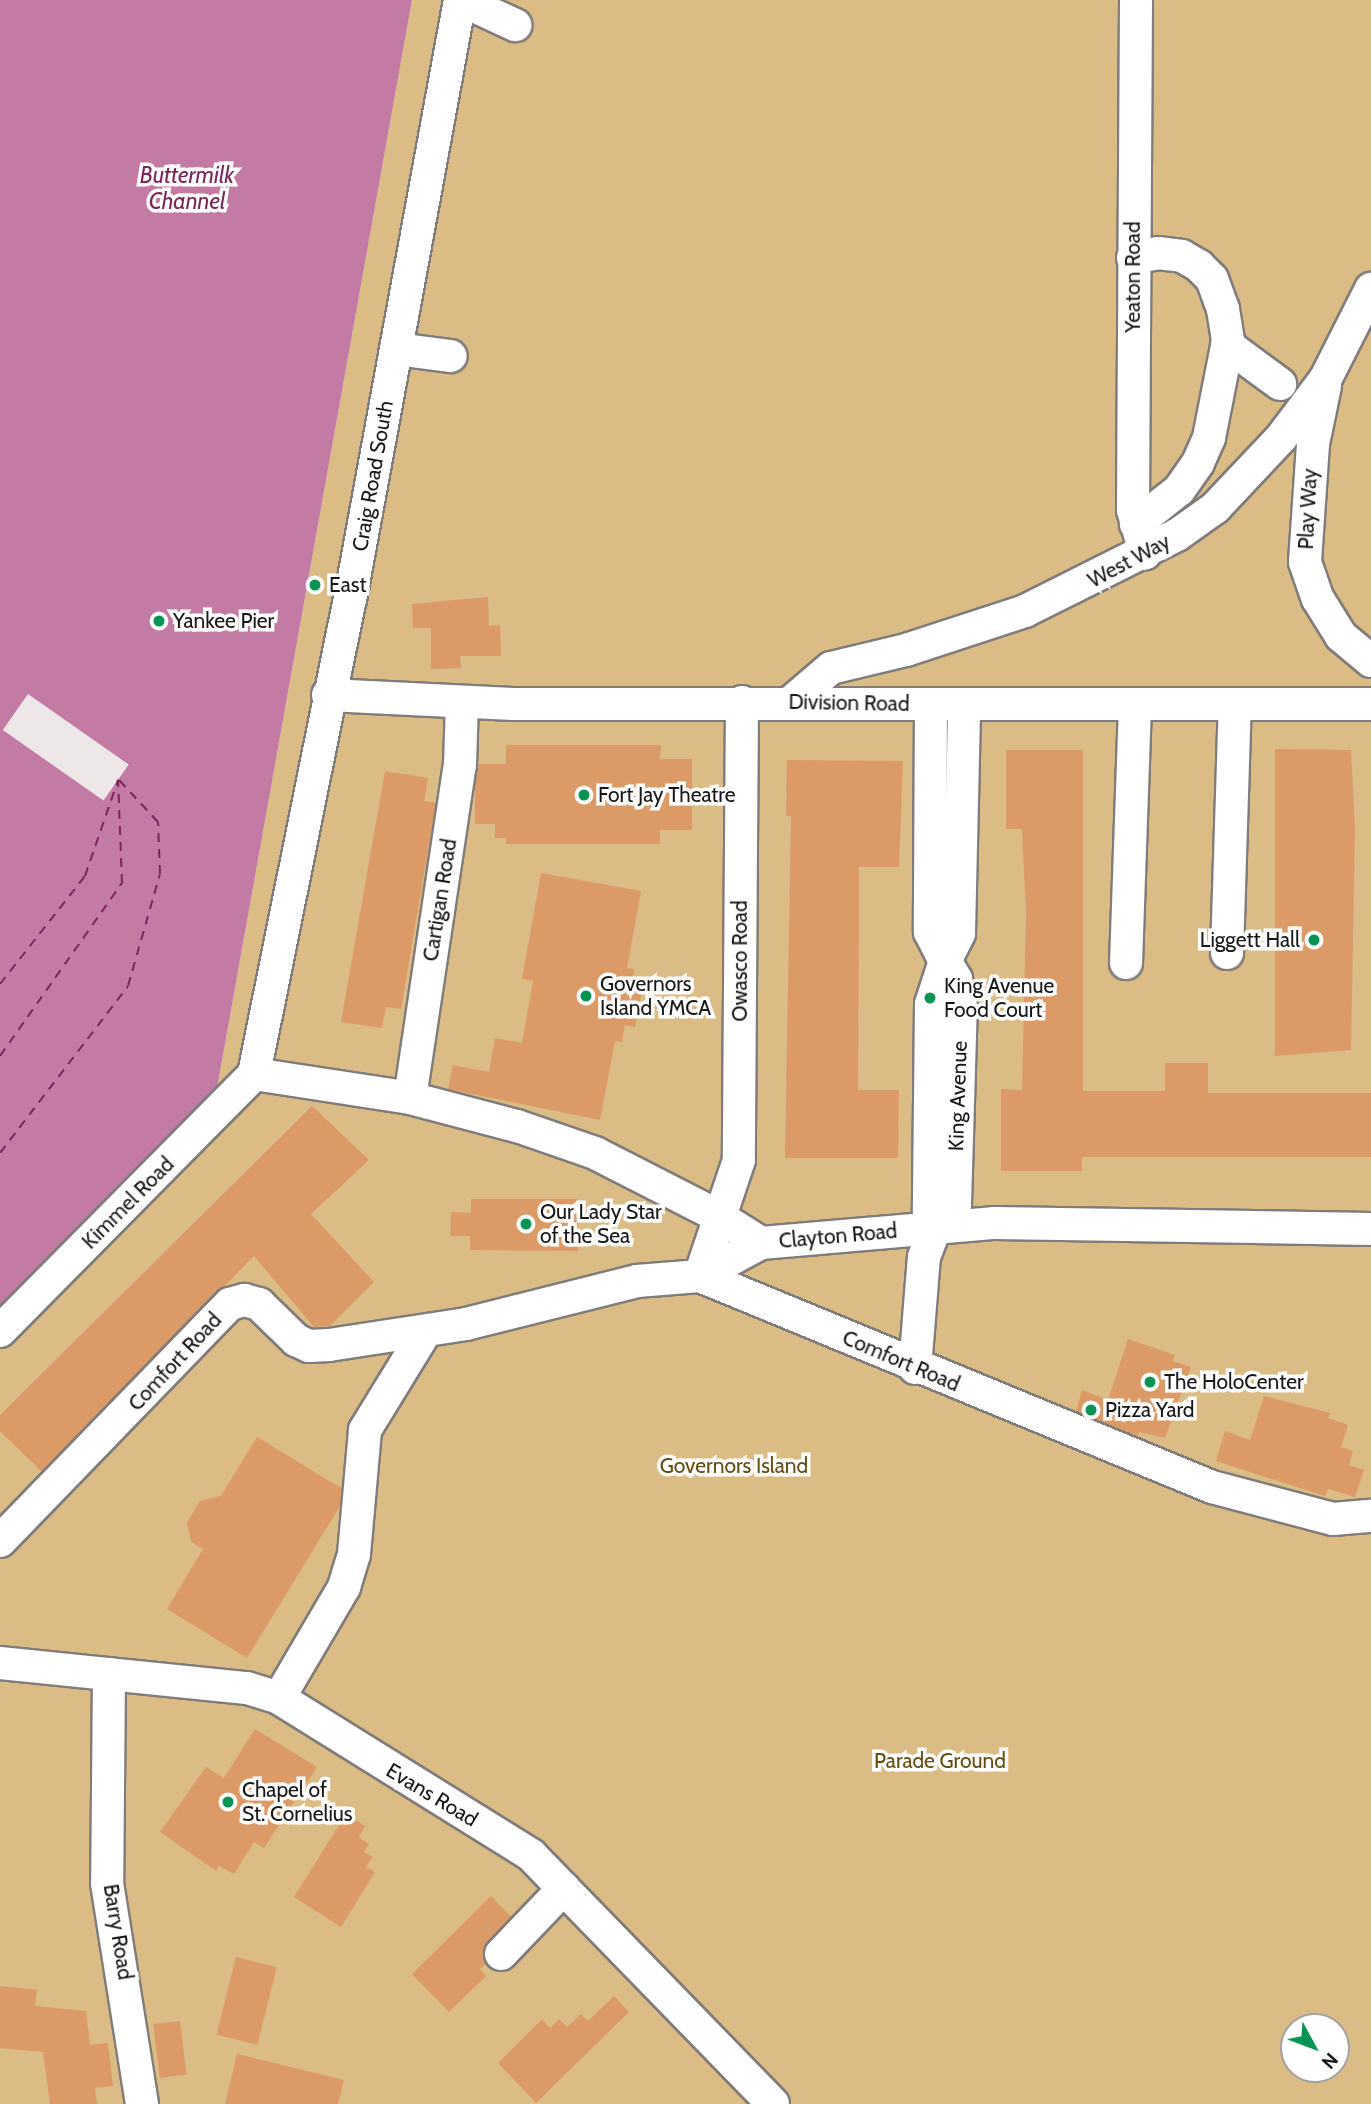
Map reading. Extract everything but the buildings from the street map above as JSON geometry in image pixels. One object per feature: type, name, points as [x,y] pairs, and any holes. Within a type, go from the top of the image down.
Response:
[{"type":"street","points":[[460,0],[514,25]]},
{"type":"street","name":"Craig Road South","points":[[254,1074],[328,695],[350,600],[460,0]]},
{"type":"street","name":"Yeaton Road","points":[[1136,0],[1133,258],[1140,539]]},
{"type":"street","points":[[1133,258],[1158,253],[1182,256],[1199,266],[1212,279],[1223,309],[1227,345],[1209,438],[1198,463],[1140,539]]},
{"type":"street","name":"West Way","points":[[790,703],[831,668],[906,650],[1025,611],[1140,539],[1215,508],[1249,475],[1326,378],[1371,289]]},
{"type":"street","points":[[1227,345],[1280,384]]},
{"type":"street","points":[[396,349],[451,356]]},
{"type":"street","name":"Play Way","points":[[1326,378],[1313,444],[1305,562],[1318,599],[1341,636],[1371,661]]},
{"type":"street","name":"Division Road","points":[[328,695],[462,702],[1371,704]]},
{"type":"street","name":"Cartigan Road","points":[[410,1098],[460,765],[462,702]]},
{"type":"street","name":"Owasco Road","points":[[700,1276],[739,1160],[741,702]]},
{"type":"street","name":"King Avenue","points":[[915,1368],[924,1256],[936,1226],[955,1204],[961,1007],[956,979],[930,932],[931,704]]},
{"type":"street","points":[[945,961],[959,933],[964,704]]},
{"type":"street","points":[[1227,953],[1236,704]]},
{"type":"street","points":[[1126,963],[1135,705]]},
{"type":"street","name":"Clayton Road","points":[[254,1074],[410,1098],[595,1153],[720,1217],[761,1243],[936,1226],[1367,1231]]},
{"type":"street","name":"Kimmel Road","points":[[0,1331],[254,1074]]},
{"type":"street","points":[[700,1276],[761,1243]]},
{"type":"street","name":"Comfort Road","points":[[0,1541],[230,1304],[244,1300],[259,1304],[296,1340],[309,1346],[425,1332],[637,1281],[700,1276],[915,1368],[1212,1488],[1322,1517],[1371,1516]]},
{"type":"street","points":[[279,1698],[344,1587],[354,1554],[365,1430],[425,1332]]},
{"type":"street","name":"Evans Road","points":[[0,1663],[247,1688],[279,1698],[531,1855],[773,2104]]},
{"type":"street","name":"Barry Road","points":[[109,1674],[107,1883],[142,2104]]},
{"type":"street","points":[[500,1954],[564,1888]]},
{"type":"green space","name":"Governors Island","points":[[412,0],[1371,0],[1371,2104],[0,2104],[0,1306],[216,1094]]},
{"type":"water","name":"Buttermilk Channel","points":[[0,0],[412,0],[216,1094],[0,1306]]},
{"type":"pier","points":[[28,694],[129,765],[104,801],[3,730]]},
{"type":"ferry route","points":[[0,1153],[128,986],[160,874],[158,822],[118,779]]},
{"type":"ferry route","points":[[0,984],[85,876],[118,780]]},
{"type":"ferry route","points":[[0,1056],[122,883],[118,781]]},
{"type":"place","name":"East","points":[[315,585]]},
{"type":"place","name":"Yankee Pier","points":[[159,621]]},
{"type":"place","name":"Fort Jay Theatre","points":[[584,795]]},
{"type":"place","name":"Liggett Hall","points":[[1314,940]]},
{"type":"place","name":"Governors Island YMCA","points":[[586,996]]},
{"type":"place","name":"King Avenue Food Court","points":[[930,998]]},
{"type":"place","name":"Our Lady Star of the Sea","points":[[526,1224]]},
{"type":"place","name":"The HoloCenter","points":[[1150,1382]]},
{"type":"place","name":"Pizza Yard","points":[[1091,1410]]},
{"type":"place","name":"Chapel of St. Cornelius","points":[[228,1802]]},
{"type":"park label","name":"Parade Ground","points":[[940,1761]]}]
